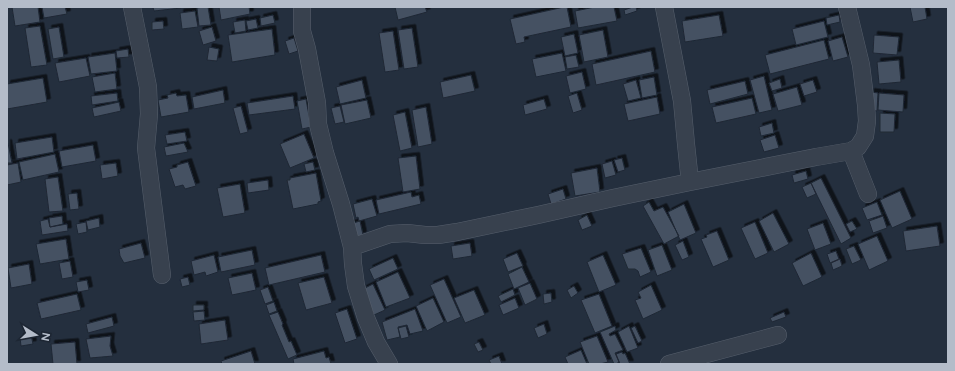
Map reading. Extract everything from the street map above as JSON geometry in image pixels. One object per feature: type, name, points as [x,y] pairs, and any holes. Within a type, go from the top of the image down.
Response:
[{"type":"street","points":[[132,7],[148,88],[149,114],[146,148],[162,275]]},
{"type":"street","points":[[302,7],[302,31],[309,57],[317,103],[318,124],[352,247],[352,264],[356,286],[366,318],[376,342],[389,364]]},
{"type":"street","points":[[664,7],[682,101],[690,182]]},
{"type":"street","points":[[352,247],[390,234],[407,233],[425,235],[457,232],[690,182],[851,152],[858,147],[865,136],[866,105],[861,65],[847,7]]},
{"type":"street","points":[[851,152],[868,194]]},
{"type":"street","points":[[669,364],[778,335]]},
{"type":"building","points":[[12,7],[38,7],[40,22],[15,26]]},
{"type":"building","points":[[42,7],[65,7],[67,14],[44,18]]},
{"type":"building","points":[[153,7],[181,7],[181,8],[154,11]]},
{"type":"building","points":[[208,7],[211,25],[199,26],[197,8]]},
{"type":"building","points":[[219,7],[249,7],[250,14],[221,20]]},
{"type":"building","points":[[395,7],[425,7],[427,12],[398,20]]},
{"type":"building","points":[[567,7],[571,27],[524,37],[525,42],[516,44],[510,19]]},
{"type":"building","points":[[595,7],[614,7],[617,21],[578,28],[575,11]]},
{"type":"building","points":[[636,7],[637,11],[625,15],[624,10]]},
{"type":"building","points":[[910,7],[925,7],[927,19],[913,22]]},
{"type":"building","points":[[195,11],[198,27],[182,29],[180,13]]},
{"type":"building","points":[[273,15],[275,23],[261,26],[260,18]]},
{"type":"building","points":[[719,15],[723,36],[685,42],[682,21]]},
{"type":"building","points":[[839,15],[840,22],[827,25],[826,18]]},
{"type":"building","points":[[256,19],[258,28],[248,30],[246,21]]},
{"type":"building","points":[[245,20],[246,31],[235,33],[233,22]]},
{"type":"building","points":[[163,21],[164,29],[152,30],[152,22]]},
{"type":"building","points":[[824,21],[828,37],[796,45],[792,29]]},
{"type":"building","points":[[40,26],[47,65],[31,67],[25,28]]},
{"type":"building","points":[[59,27],[64,57],[53,59],[48,29]]},
{"type":"building","points":[[212,27],[216,41],[203,45],[199,31]]},
{"type":"building","points":[[412,28],[418,67],[404,69],[398,30]]},
{"type":"building","points":[[272,29],[275,55],[232,62],[228,35]]},
{"type":"building","points":[[603,30],[608,57],[584,62],[579,35]]},
{"type":"building","points":[[393,31],[399,70],[385,72],[379,33]]},
{"type":"building","points":[[574,34],[578,53],[565,56],[561,37]]},
{"type":"building","points":[[874,35],[899,37],[897,55],[873,53]]},
{"type":"building","points":[[842,37],[848,57],[833,61],[828,41]]},
{"type":"building","points":[[294,38],[298,51],[289,54],[285,41]]},
{"type":"building","points":[[824,40],[829,59],[770,74],[765,55]]},
{"type":"building","points":[[209,47],[219,49],[217,61],[207,60]]},
{"type":"building","points":[[128,49],[129,57],[117,58],[116,51]]},
{"type":"building","points":[[651,51],[655,72],[596,85],[592,64]]},
{"type":"building","points":[[115,53],[117,71],[91,74],[88,57]]},
{"type":"building","points":[[562,53],[566,71],[536,77],[532,59]]},
{"type":"building","points":[[576,55],[579,67],[567,69],[565,57]]},
{"type":"building","points":[[86,58],[90,76],[59,82],[55,63]]},
{"type":"building","points":[[899,60],[901,82],[879,84],[877,62]]},
{"type":"building","points":[[582,72],[586,89],[570,93],[566,76]]},
{"type":"building","points":[[115,73],[117,89],[95,92],[92,77]]},
{"type":"building","points":[[471,75],[475,91],[443,98],[440,82]]},
{"type":"building","points":[[764,76],[772,110],[759,113],[750,80]]},
{"type":"building","points":[[654,77],[657,95],[642,98],[639,80]]},
{"type":"building","points":[[43,78],[47,102],[7,109],[7,84]]},
{"type":"building","points":[[780,79],[782,88],[772,91],[769,83]]},
{"type":"building","points":[[362,80],[366,98],[340,104],[336,87]]},
{"type":"building","points":[[636,80],[641,98],[628,101],[623,84]]},
{"type":"building","points":[[813,80],[817,92],[804,96],[800,84]]},
{"type":"building","points":[[745,81],[748,94],[710,104],[707,90]]},
{"type":"building","points":[[797,87],[802,105],[778,111],[773,94]]},
{"type":"building","points":[[223,90],[225,103],[194,109],[192,97]]},
{"type":"building","points":[[871,92],[878,93],[877,111],[870,110]]},
{"type":"building","points":[[117,93],[118,101],[92,105],[91,96]]},
{"type":"building","points":[[176,93],[177,96],[186,95],[189,112],[161,117],[158,100],[168,98],[167,95]]},
{"type":"building","points":[[577,93],[582,110],[573,113],[568,96]]},
{"type":"building","points":[[879,93],[904,95],[903,112],[878,110]]},
{"type":"building","points":[[293,96],[295,109],[249,115],[247,103]]},
{"type":"building","points":[[657,97],[660,114],[628,121],[624,104]]},
{"type":"building","points":[[752,98],[756,114],[716,123],[712,107]]},
{"type":"building","points":[[306,99],[311,127],[302,129],[297,101]]},
{"type":"building","points":[[544,99],[547,109],[525,115],[523,105]]},
{"type":"building","points":[[367,100],[371,118],[345,124],[341,105]]},
{"type":"building","points":[[119,102],[121,111],[94,117],[92,108]]},
{"type":"building","points":[[241,106],[248,132],[240,134],[233,108]]},
{"type":"building","points":[[340,106],[344,122],[335,124],[331,108]]},
{"type":"building","points":[[426,107],[432,144],[418,147],[412,110]]},
{"type":"building","points":[[405,112],[412,148],[400,151],[393,115]]},
{"type":"building","points":[[880,113],[895,114],[894,132],[880,132]]},
{"type":"building","points":[[772,123],[774,133],[761,136],[759,127]]},
{"type":"building","points":[[185,132],[187,141],[167,144],[165,135]]},
{"type":"building","points":[[304,134],[314,158],[290,168],[280,144]]},
{"type":"building","points":[[775,135],[779,148],[764,152],[760,140]]},
{"type":"building","points":[[52,137],[54,152],[17,159],[15,143]]},
{"type":"building","points":[[8,143],[12,163],[7,163]]},
{"type":"building","points":[[184,143],[188,152],[166,156],[164,147]]},
{"type":"building","points":[[93,145],[96,161],[62,167],[59,151]]},
{"type":"building","points":[[55,154],[59,172],[23,180],[19,162]]},
{"type":"building","points":[[416,156],[420,189],[403,192],[398,158]]},
{"type":"building","points":[[622,158],[625,170],[618,172],[614,160]]},
{"type":"building","points":[[612,161],[616,175],[605,178],[602,164]]},
{"type":"building","points":[[188,162],[196,186],[185,189],[183,185],[175,187],[169,169]]},
{"type":"building","points":[[313,162],[315,170],[306,172],[304,164]]},
{"type":"building","points":[[18,163],[21,182],[7,185],[7,165]]},
{"type":"building","points":[[116,163],[118,176],[102,179],[100,165]]},
{"type":"building","points":[[597,168],[600,192],[575,196],[571,173]]},
{"type":"building","points":[[806,171],[808,179],[794,183],[792,175]]},
{"type":"building","points":[[316,173],[321,201],[318,202],[318,204],[293,209],[287,180],[290,180],[290,178]]},
{"type":"building","points":[[58,177],[63,211],[49,212],[45,179]]},
{"type":"building","points":[[821,178],[851,238],[841,244],[811,183]]},
{"type":"building","points":[[268,180],[269,190],[248,193],[247,183]]},
{"type":"building","points":[[811,183],[816,194],[807,198],[802,187]]},
{"type":"building","points":[[240,184],[245,213],[223,217],[217,188]]},
{"type":"building","points":[[563,189],[566,199],[551,204],[548,194]]},
{"type":"building","points":[[900,191],[912,219],[892,228],[880,200]]},
{"type":"building","points":[[411,192],[412,197],[419,195],[421,204],[379,214],[376,200]]},
{"type":"building","points":[[77,193],[79,209],[70,210],[68,194]]},
{"type":"building","points":[[372,199],[377,216],[359,221],[358,217],[356,218],[353,204]]},
{"type":"building","points":[[649,202],[654,211],[663,207],[679,236],[664,244],[643,206]]},
{"type":"building","points":[[877,202],[882,215],[867,220],[862,208]]},
{"type":"building","points":[[684,204],[696,233],[680,240],[668,212]]},
{"type":"building","points":[[773,213],[789,244],[774,252],[759,221]]},
{"type":"building","points":[[587,215],[592,226],[582,230],[578,220]]},
{"type":"building","points":[[62,216],[63,224],[50,227],[49,218]]},
{"type":"building","points":[[883,216],[887,228],[873,233],[869,221]]},
{"type":"building","points":[[99,218],[100,227],[88,230],[86,221]]},
{"type":"building","points":[[48,219],[50,227],[67,224],[68,231],[42,235],[40,221]]},
{"type":"building","points":[[360,221],[363,235],[353,237],[350,224]]},
{"type":"building","points":[[852,221],[857,229],[850,232],[846,224]]},
{"type":"building","points":[[86,222],[87,232],[78,234],[76,224]]},
{"type":"building","points":[[755,222],[768,253],[755,259],[741,228]]},
{"type":"building","points":[[823,223],[831,244],[815,250],[807,229]]},
{"type":"building","points":[[937,226],[940,246],[906,251],[903,231]]},
{"type":"building","points":[[717,231],[729,260],[713,267],[701,239],[707,237],[706,235]]},
{"type":"building","points":[[877,236],[888,261],[869,270],[858,244]]},
{"type":"building","points":[[66,239],[69,259],[40,264],[36,244]]},
{"type":"building","points":[[683,241],[689,257],[682,260],[675,245]]},
{"type":"building","points":[[141,243],[145,258],[124,263],[120,256],[119,249]]},
{"type":"building","points":[[470,243],[472,256],[453,259],[451,246]]},
{"type":"building","points":[[662,245],[672,270],[657,276],[648,250]]},
{"type":"building","points":[[854,246],[861,260],[852,264],[846,249]]},
{"type":"building","points":[[641,248],[651,272],[640,277],[638,271],[635,269],[628,269],[622,254]]},
{"type":"building","points":[[252,250],[255,265],[221,272],[218,257]]},
{"type":"building","points":[[836,251],[839,259],[830,263],[827,254]]},
{"type":"building","points":[[517,253],[523,266],[508,272],[503,259]]},
{"type":"building","points":[[811,253],[822,277],[803,286],[792,263]]},
{"type":"building","points":[[214,255],[218,272],[206,276],[205,272],[194,275],[191,261]]},
{"type":"building","points":[[321,255],[325,272],[269,285],[265,268]]},
{"type":"building","points":[[603,255],[616,285],[599,292],[587,262]]},
{"type":"building","points":[[393,258],[398,269],[374,280],[369,269]]},
{"type":"building","points":[[840,259],[842,266],[833,270],[831,263]]},
{"type":"building","points":[[70,261],[73,277],[62,279],[59,263]]},
{"type":"building","points":[[29,264],[32,284],[11,288],[8,268]]},
{"type":"building","points":[[522,267],[529,282],[514,289],[508,274]]},
{"type":"building","points":[[398,272],[410,298],[386,307],[376,282]]},
{"type":"building","points":[[252,273],[256,290],[232,295],[228,278]]},
{"type":"building","points":[[188,277],[190,285],[182,287],[180,279]]},
{"type":"building","points":[[324,277],[332,303],[306,310],[298,283]]},
{"type":"building","points":[[444,279],[461,317],[447,323],[430,285]]},
{"type":"building","points":[[87,280],[89,290],[78,292],[76,282]]},
{"type":"building","points":[[530,283],[537,299],[525,305],[518,288]]},
{"type":"building","points":[[373,284],[385,310],[374,315],[363,289]]},
{"type":"building","points":[[651,285],[662,310],[643,319],[635,300],[641,298],[638,292]]},
{"type":"building","points":[[574,286],[578,293],[571,298],[567,290]]},
{"type":"building","points":[[268,287],[273,301],[265,304],[260,290]]},
{"type":"building","points":[[513,289],[515,295],[501,302],[498,296]]},
{"type":"building","points":[[474,290],[485,315],[465,323],[454,298]]},
{"type":"building","points":[[551,293],[552,302],[544,304],[543,294]]},
{"type":"building","points":[[77,294],[81,310],[41,319],[37,303]]},
{"type":"building","points":[[599,294],[612,326],[595,333],[581,300]]},
{"type":"building","points":[[433,298],[444,322],[427,331],[416,306]]},
{"type":"building","points":[[515,298],[519,308],[503,315],[499,305]]},
{"type":"building","points":[[274,302],[277,311],[269,314],[266,305]]},
{"type":"building","points":[[193,305],[204,305],[204,310],[193,311]]},
{"type":"building","points":[[347,309],[357,339],[345,343],[335,313]]},
{"type":"building","points":[[415,309],[423,331],[410,334],[407,325],[398,327],[400,337],[387,340],[382,322]]},
{"type":"building","points":[[204,311],[205,320],[194,321],[193,312]]},
{"type":"building","points":[[278,312],[289,342],[291,341],[297,355],[288,359],[269,315]]},
{"type":"building","points":[[784,312],[786,317],[772,322],[770,318]]},
{"type":"building","points":[[112,317],[114,326],[88,333],[86,324]]},
{"type":"building","points":[[225,320],[228,340],[201,344],[199,324]]},
{"type":"building","points":[[544,324],[547,334],[538,338],[534,328]]},
{"type":"building","points":[[406,326],[409,337],[401,339],[398,328]]},
{"type":"building","points":[[615,326],[616,330],[609,334],[610,336],[615,334],[623,350],[615,353],[619,362],[614,364],[600,332]]},
{"type":"building","points":[[629,326],[638,348],[627,352],[618,332]]},
{"type":"building","points":[[635,326],[642,341],[638,343],[631,328]]},
{"type":"building","points":[[31,335],[33,344],[21,346],[20,337]]},
{"type":"building","points":[[111,336],[110,346],[113,356],[90,358],[86,339]]},
{"type":"building","points":[[597,336],[608,362],[589,364],[580,342]]},
{"type":"building","points":[[75,342],[77,364],[53,364],[51,344]]},
{"type":"building","points":[[479,342],[483,350],[478,352],[474,344]]},
{"type":"building","points":[[581,350],[587,364],[568,364],[565,357]]},
{"type":"building","points":[[251,351],[255,364],[222,364],[221,361]]},
{"type":"building","points":[[324,351],[326,358],[329,357],[331,364],[294,364],[293,359]]},
{"type":"building","points":[[622,352],[623,354],[625,353],[630,364],[620,364],[616,354]]},
{"type":"building","points":[[499,356],[502,364],[491,364],[489,360]]}]
